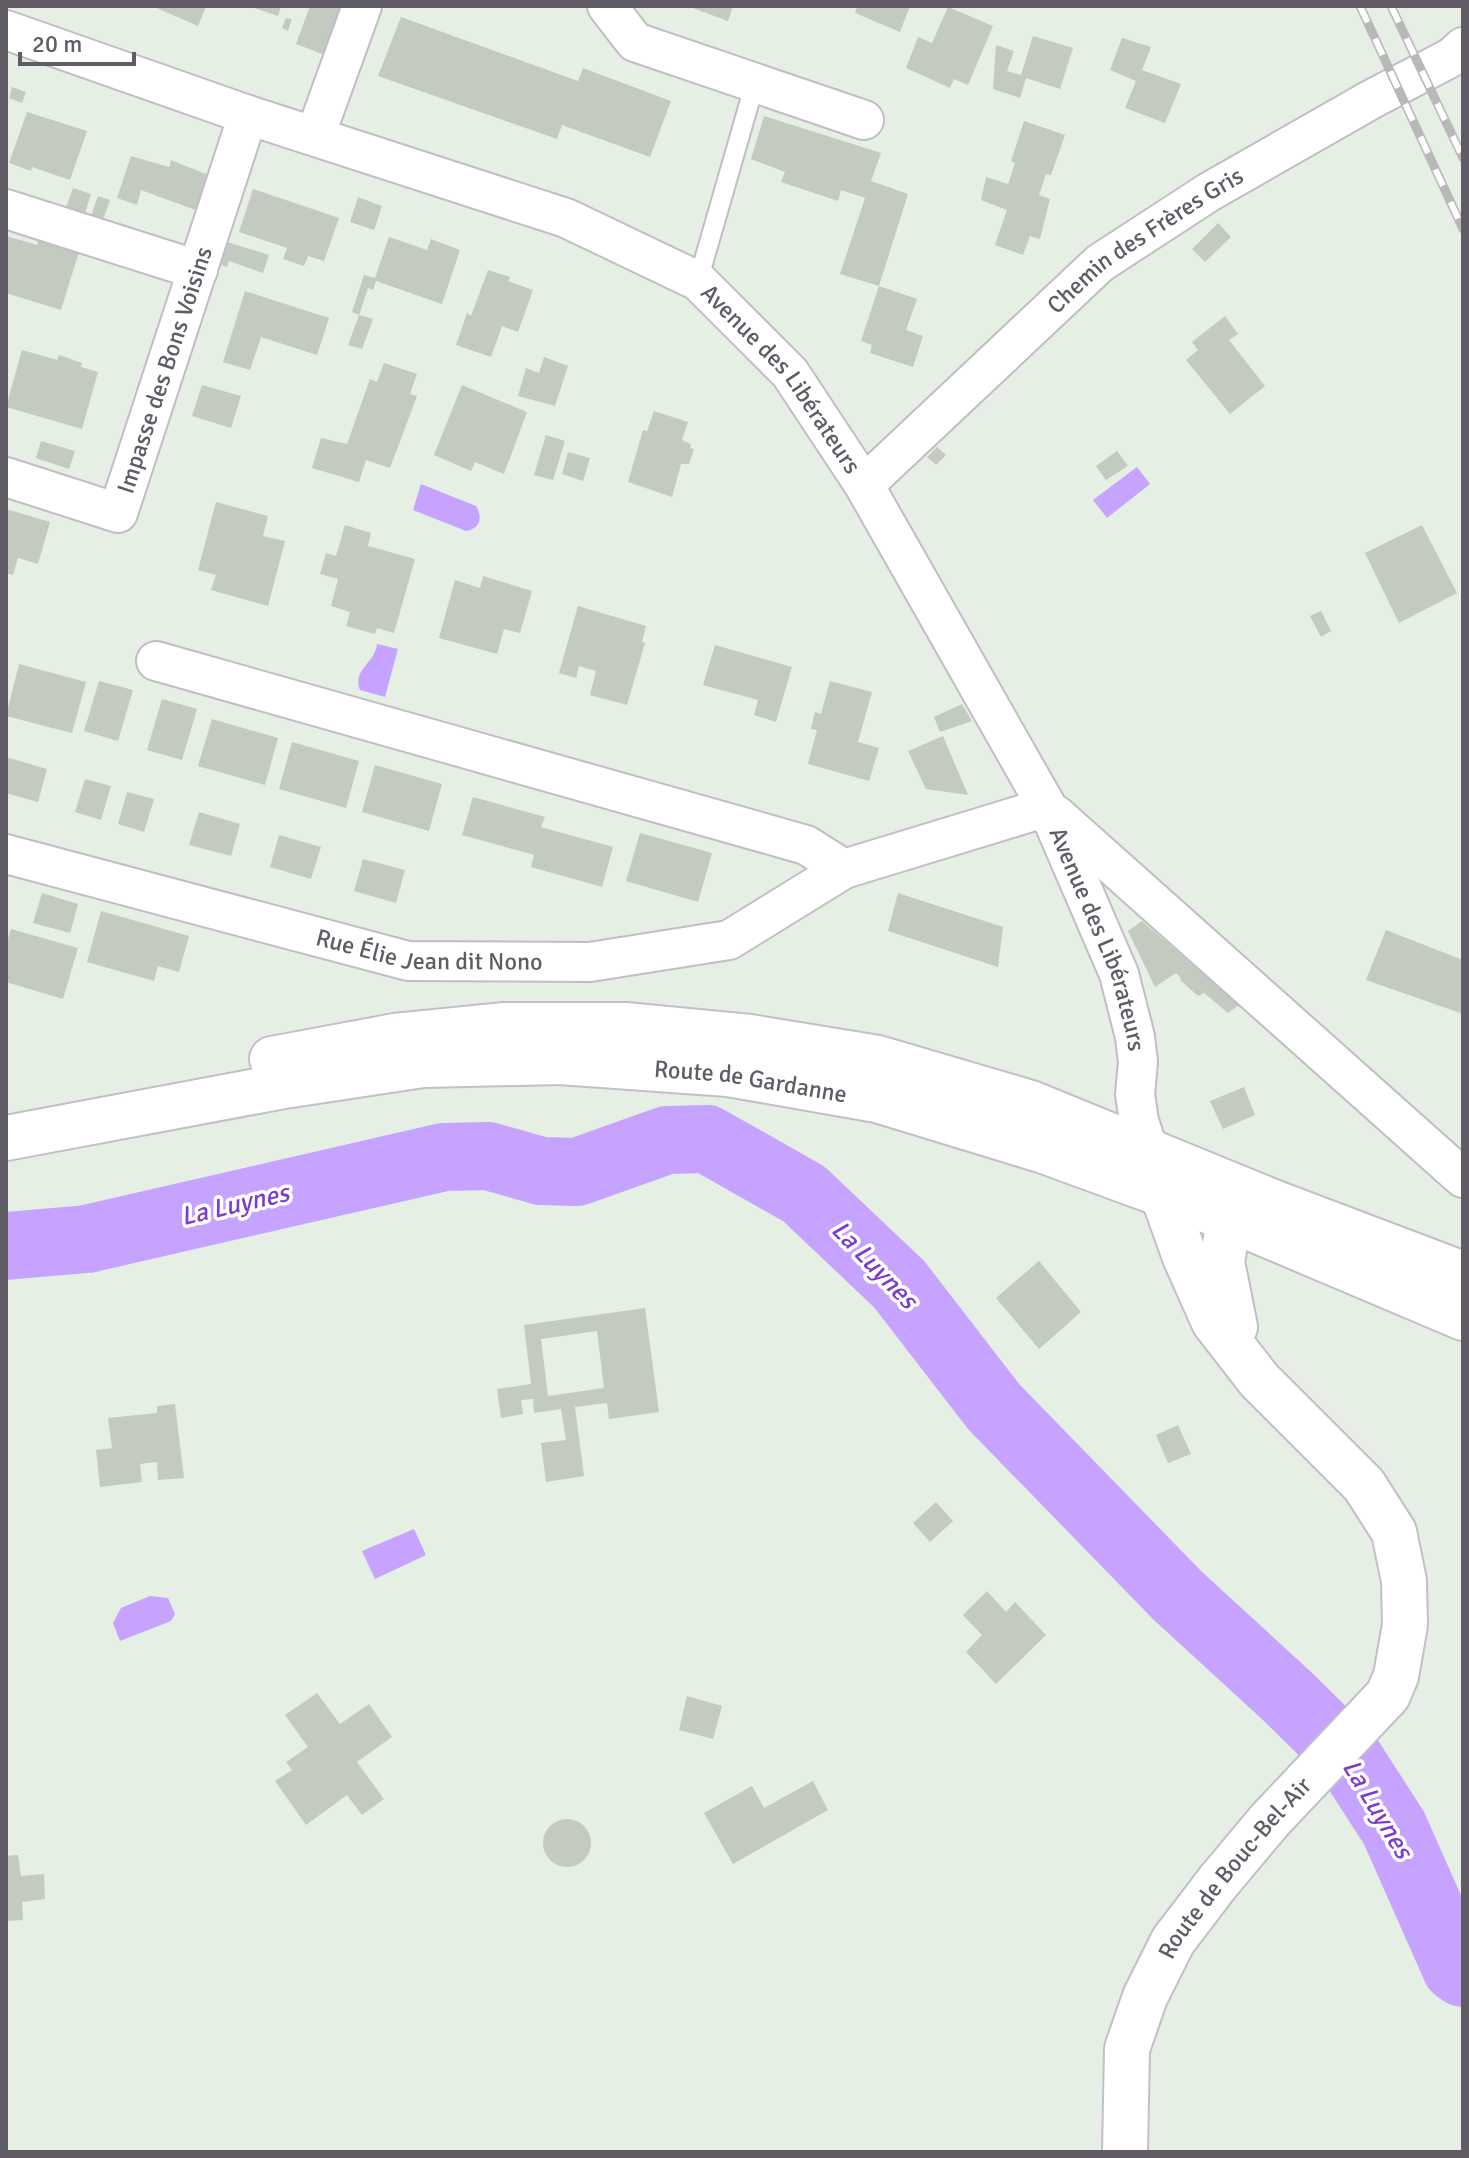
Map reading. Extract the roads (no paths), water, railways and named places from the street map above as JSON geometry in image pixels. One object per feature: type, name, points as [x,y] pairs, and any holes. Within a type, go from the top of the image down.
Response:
[{"type":"main road","name":"Route de Gardanne","points":[[6,1109],[395,1036],[505,1025],[625,1025],[750,1037],[878,1058],[1031,1103],[1148,1149],[1231,1202],[1463,1318]]},
{"type":"main road","name":"Route de Gardanne","points":[[6,1138],[284,1086],[423,1065],[560,1062],[728,1074],[877,1100],[1031,1146],[1162,1193],[1231,1202],[1463,1274]]},
{"type":"main road","name":"Route de Bouc-Bel-Air","points":[[1125,2152],[1127,2049],[1145,1997],[1173,1941],[1218,1882],[1293,1794],[1388,1695],[1396,1676],[1405,1625],[1404,1581],[1394,1532],[1364,1485],[1259,1380],[1214,1322],[1185,1257],[1148,1149]]},
{"type":"main road","name":"Route de Bouc-Bel-Air","points":[[1231,1202],[1222,1262],[1237,1332],[1259,1380]]},
{"type":"street","points":[[315,136],[362,6]]},
{"type":"street","points":[[607,6],[635,42],[864,120]]},
{"type":"street","name":"Avenue des Libérateurs","points":[[6,30],[248,115],[566,218],[698,281],[790,373],[864,485],[1047,807],[1119,974],[1135,1037],[1138,1062],[1135,1094],[1148,1149]]},
{"type":"street","name":"Chemin des Frères Gris","points":[[864,485],[1100,263],[1209,192],[1452,57],[1463,47]]},
{"type":"street","name":"Impasse des Bons Voisins","points":[[6,477],[118,513],[248,115]]},
{"type":"street","points":[[6,209],[198,270]]},
{"type":"street","points":[[156,661],[806,845],[844,869]]},
{"type":"street","points":[[1047,807],[1463,1178]]},
{"type":"street","name":"Rue Élie Jean dit Nono","points":[[6,854],[408,961],[590,962],[729,940],[844,869],[1047,807]]},
{"type":"lane","points":[[698,281],[755,83]]},
{"type":"waterway","name":"La Luynes","points":[[6,1246],[87,1239],[444,1157],[488,1156],[541,1171],[577,1172],[667,1140],[707,1139],[804,1194],[899,1284],[994,1407],[1178,1596],[1347,1755],[1394,1828],[1456,1968],[1463,1973]]},
{"type":"railway","points":[[1360,6],[1463,229]]},
{"type":"railway","points":[[1391,6],[1463,158]]}]
